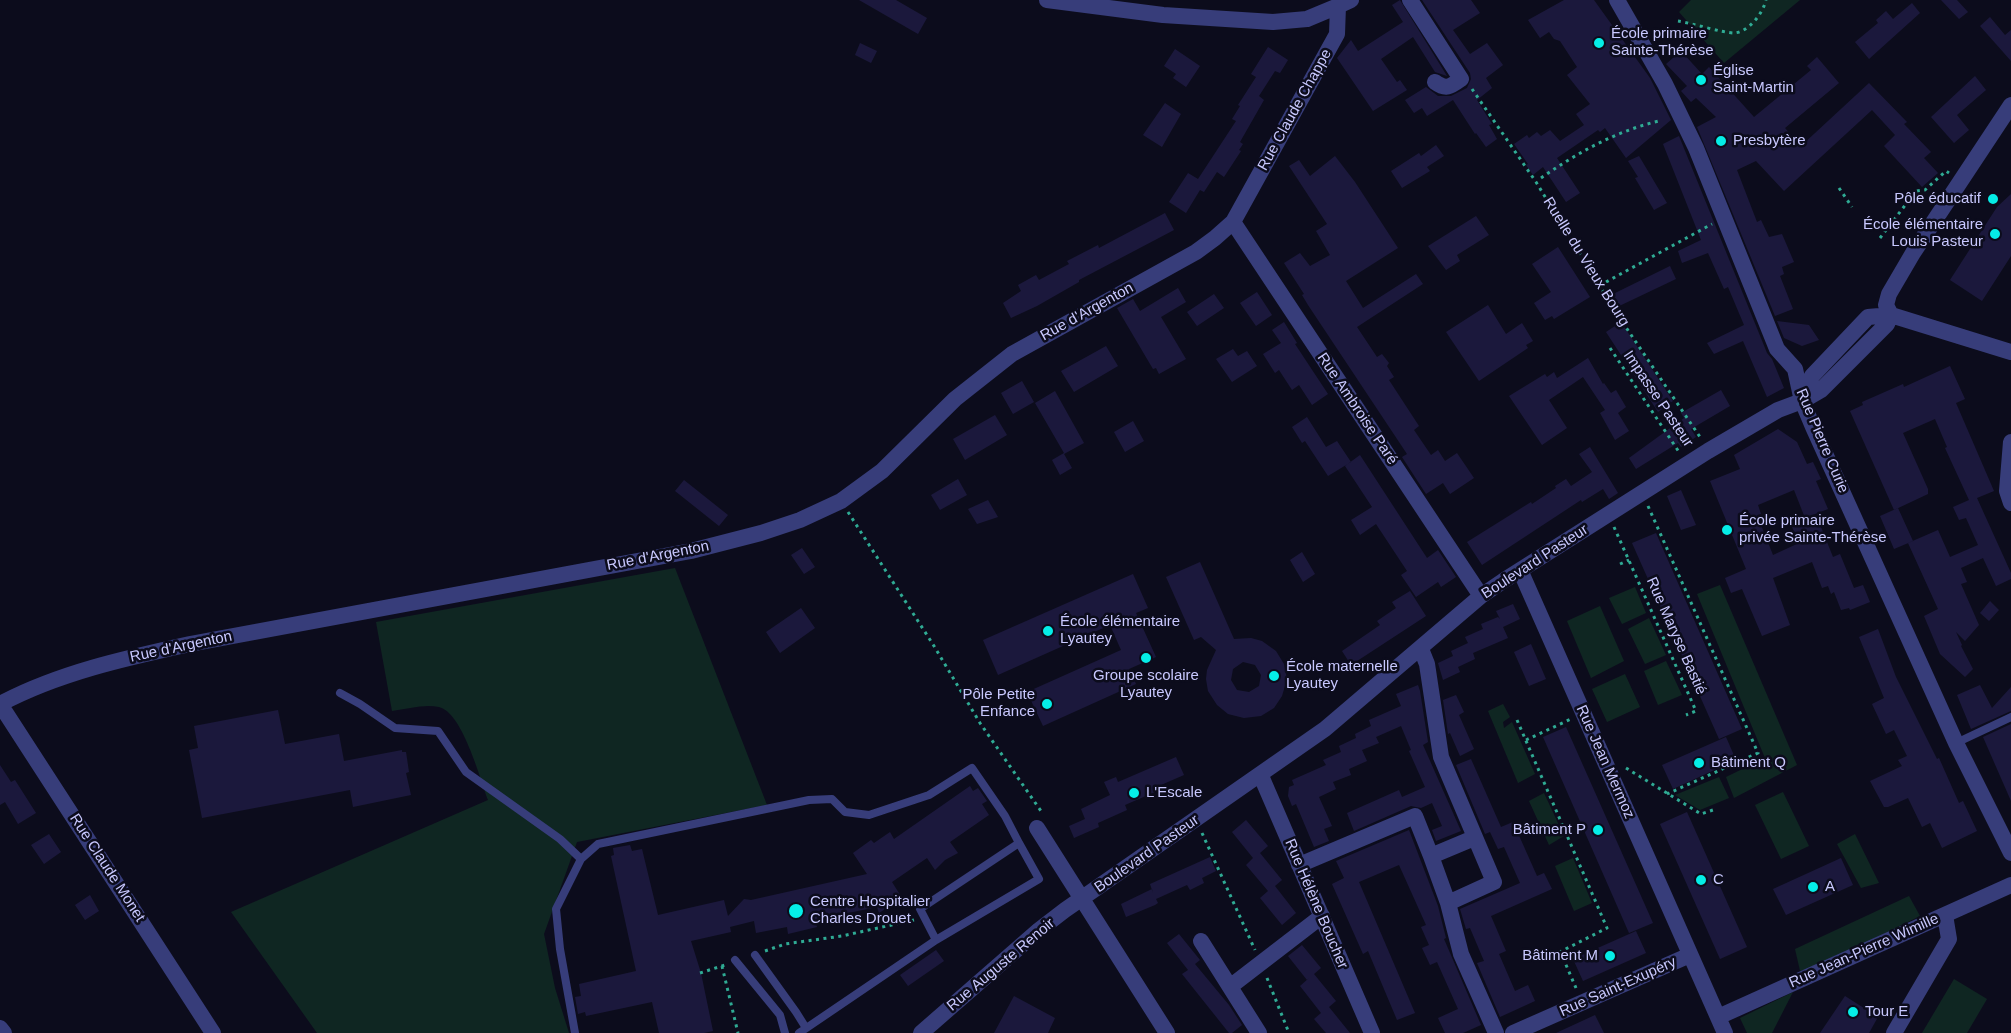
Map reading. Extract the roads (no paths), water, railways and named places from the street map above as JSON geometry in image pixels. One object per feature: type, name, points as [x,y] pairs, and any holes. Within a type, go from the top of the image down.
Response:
[{"type":"street","points":[[1047,0],[1163,15],[1273,22],[1307,19],[1345,3]]},
{"type":"street","points":[[1410,0],[1461,80],[1448,88],[1443,88],[1435,82]]},
{"type":"street","name":"Rue Pierre Curie","points":[[1617,0],[1678,110],[1696,148],[1778,349],[1795,369],[1802,401],[1956,742],[2011,853]]},
{"type":"street","name":"Rue Claude Chappe","points":[[1233,222],[1337,34],[1345,3]]},
{"type":"street","points":[[1891,315],[1886,305],[1889,294],[2011,105]]},
{"type":"street","name":"Rue d'Argenton","points":[[0,704],[26,690],[128,657],[692,551],[800,520],[841,501],[882,471],[955,399],[1012,354],[1196,252],[1233,222]]},
{"type":"street","name":"Rue Ambroise Paré","points":[[1233,222],[1481,596]]},
{"type":"street","points":[[1802,401],[1812,376],[1868,317],[1891,315],[2011,352]]},
{"type":"street","name":"Boulevard Pasteur","points":[[1082,899],[1261,776],[1325,729],[1481,596],[1708,451],[1778,410],[1802,401]]},
{"type":"street","points":[[2011,442],[2007,491],[2011,503]]},
{"type":"street","name":"Rue Jean Mermoz","points":[[1520,570],[1725,1033]]},
{"type":"street","points":[[1421,649],[1427,664],[1441,757],[1494,882],[1448,903]]},
{"type":"street","name":"Rue Claude Monet","points":[[0,704],[213,1033]]},
{"type":"street","name":"Rue Hélène Boucher","points":[[1261,776],[1372,1033]]},
{"type":"street","points":[[1299,866],[1415,816],[1448,903],[1461,954],[1496,1033]]},
{"type":"street","points":[[1037,828],[1167,1033]]},
{"type":"street","points":[[1431,856],[1474,838]]},
{"type":"street","name":"Rue Jean-Pierre Wimille","points":[[1718,1017],[2011,885]]},
{"type":"street","name":"Rue Auguste Renoir","points":[[921,1033],[1039,930],[1082,899]]},
{"type":"street","points":[[1894,1033],[1949,939],[1946,915]]},
{"type":"street","points":[[1231,986],[1322,916]]},
{"type":"street","points":[[1201,941],[1259,1033]]},
{"type":"street","name":"Rue Saint-Exupéry","points":[[1513,1033],[1690,955]]},
{"type":"street","points":[[0,1028],[4,1033]]},
{"type":"lane","points":[[340,693],[395,728],[438,730],[466,772],[560,839],[581,859]]},
{"type":"lane","points":[[1956,742],[2011,717]]},
{"type":"lane","points":[[574,1033],[556,909],[581,859],[598,844],[810,800],[832,800],[845,812],[869,815],[929,795],[972,768],[1005,816],[1039,879],[936,940],[803,1031],[796,1012],[755,955]]},
{"type":"lane","points":[[936,940],[920,909],[1019,843]]},
{"type":"lane","points":[[735,960],[780,1015],[785,1033]]},
{"type":"place","name":"École primaire Sainte-Thérèse","points":[[1599,43]]},
{"type":"place","name":"Église Saint-Martin","points":[[1701,80]]},
{"type":"place","name":"Presbytère","points":[[1721,141]]},
{"type":"place","name":"Pôle éducatif","points":[[1993,199]]},
{"type":"place","name":"École élémentaire Louis Pasteur","points":[[1995,234]]},
{"type":"place","name":"École primaire privée Sainte-Thérèse","points":[[1727,530]]},
{"type":"place","name":"École élémentaire Lyautey","points":[[1048,631]]},
{"type":"place","name":"Groupe scolaire Lyautey","points":[[1146,658]]},
{"type":"place","name":"École maternelle Lyautey","points":[[1274,676]]},
{"type":"place","name":"Pôle Petite Enfance","points":[[1047,704]]},
{"type":"place","name":"Bâtiment Q","points":[[1699,763]]},
{"type":"place","name":"L'Escale","points":[[1134,793]]},
{"type":"place","name":"Bâtiment P","points":[[1598,830]]},
{"type":"place","name":"C","points":[[1701,880]]},
{"type":"place","name":"A","points":[[1813,887]]},
{"type":"place","name":"Centre Hospitalier Charles Drouet","points":[[796,911]]},
{"type":"place","name":"Bâtiment M","points":[[1610,956]]},
{"type":"place","name":"Tour E","points":[[1853,1012]]}]
